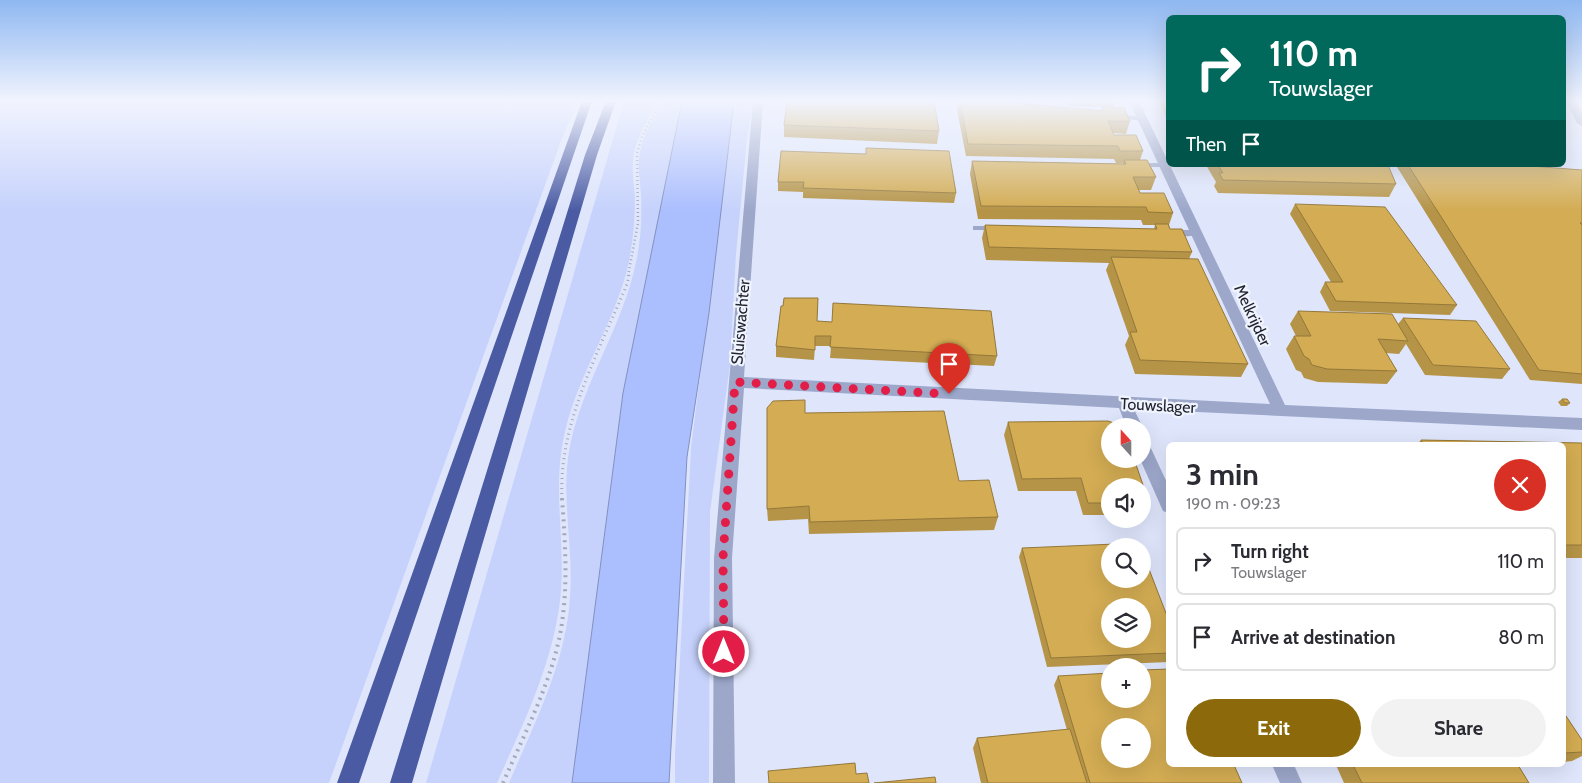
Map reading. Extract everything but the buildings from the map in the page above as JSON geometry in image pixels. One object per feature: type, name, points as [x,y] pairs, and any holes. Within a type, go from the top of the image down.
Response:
[{"type":"highway","points":[[348,783],[574,138]]},
{"type":"highway","points":[[401,783],[597,138]]},
{"type":"street","name":"Sluiswachter","points":[[724,783],[723,558],[755,138]]},
{"type":"street","name":"Melkrijder","points":[[1151,138],[1280,410]]},
{"type":"street","name":"Touwslager","points":[[735,382],[1124,404],[1582,424]]},
{"type":"street","points":[[1124,404],[1130,418]]},
{"type":"street","points":[[1151,466],[1166,499]]},
{"type":"street","points":[[1284,767],[1292,783]]},
{"type":"lane","points":[[1126,165],[1165,165]]},
{"type":"lane","points":[[976,228],[1005,229]]},
{"type":"lane","points":[[1159,232],[1197,233]]},
{"type":"path","points":[[503,783],[547,679],[560,634],[567,576],[562,492],[566,450],[576,410],[628,284],[638,223],[637,152],[642,138]]},
{"type":"shaded area","points":[[0,138],[562,138],[329,783],[0,783]]},
{"type":"shaded area","points":[[613,138],[639,138],[633,159],[634,230],[629,262],[615,305],[571,410],[561,454],[559,496],[562,580],[556,625],[543,672],[526,717],[497,783],[426,783]]},
{"type":"shaded area","points":[[644,138],[675,138],[623,393],[572,783],[509,783],[556,669],[567,622],[571,578],[566,484],[567,465],[576,422],[622,309],[638,254],[641,228],[639,158]]},
{"type":"shaded area","points":[[675,138],[730,138],[709,313],[687,457],[669,783],[572,783],[623,393]]},
{"type":"shaded area","points":[[729,138],[747,138],[736,254],[730,365],[710,512],[709,783],[675,783],[691,448]]},
{"type":"route","points":[[724,652],[723,558],[735,382],[949,394]]}]
